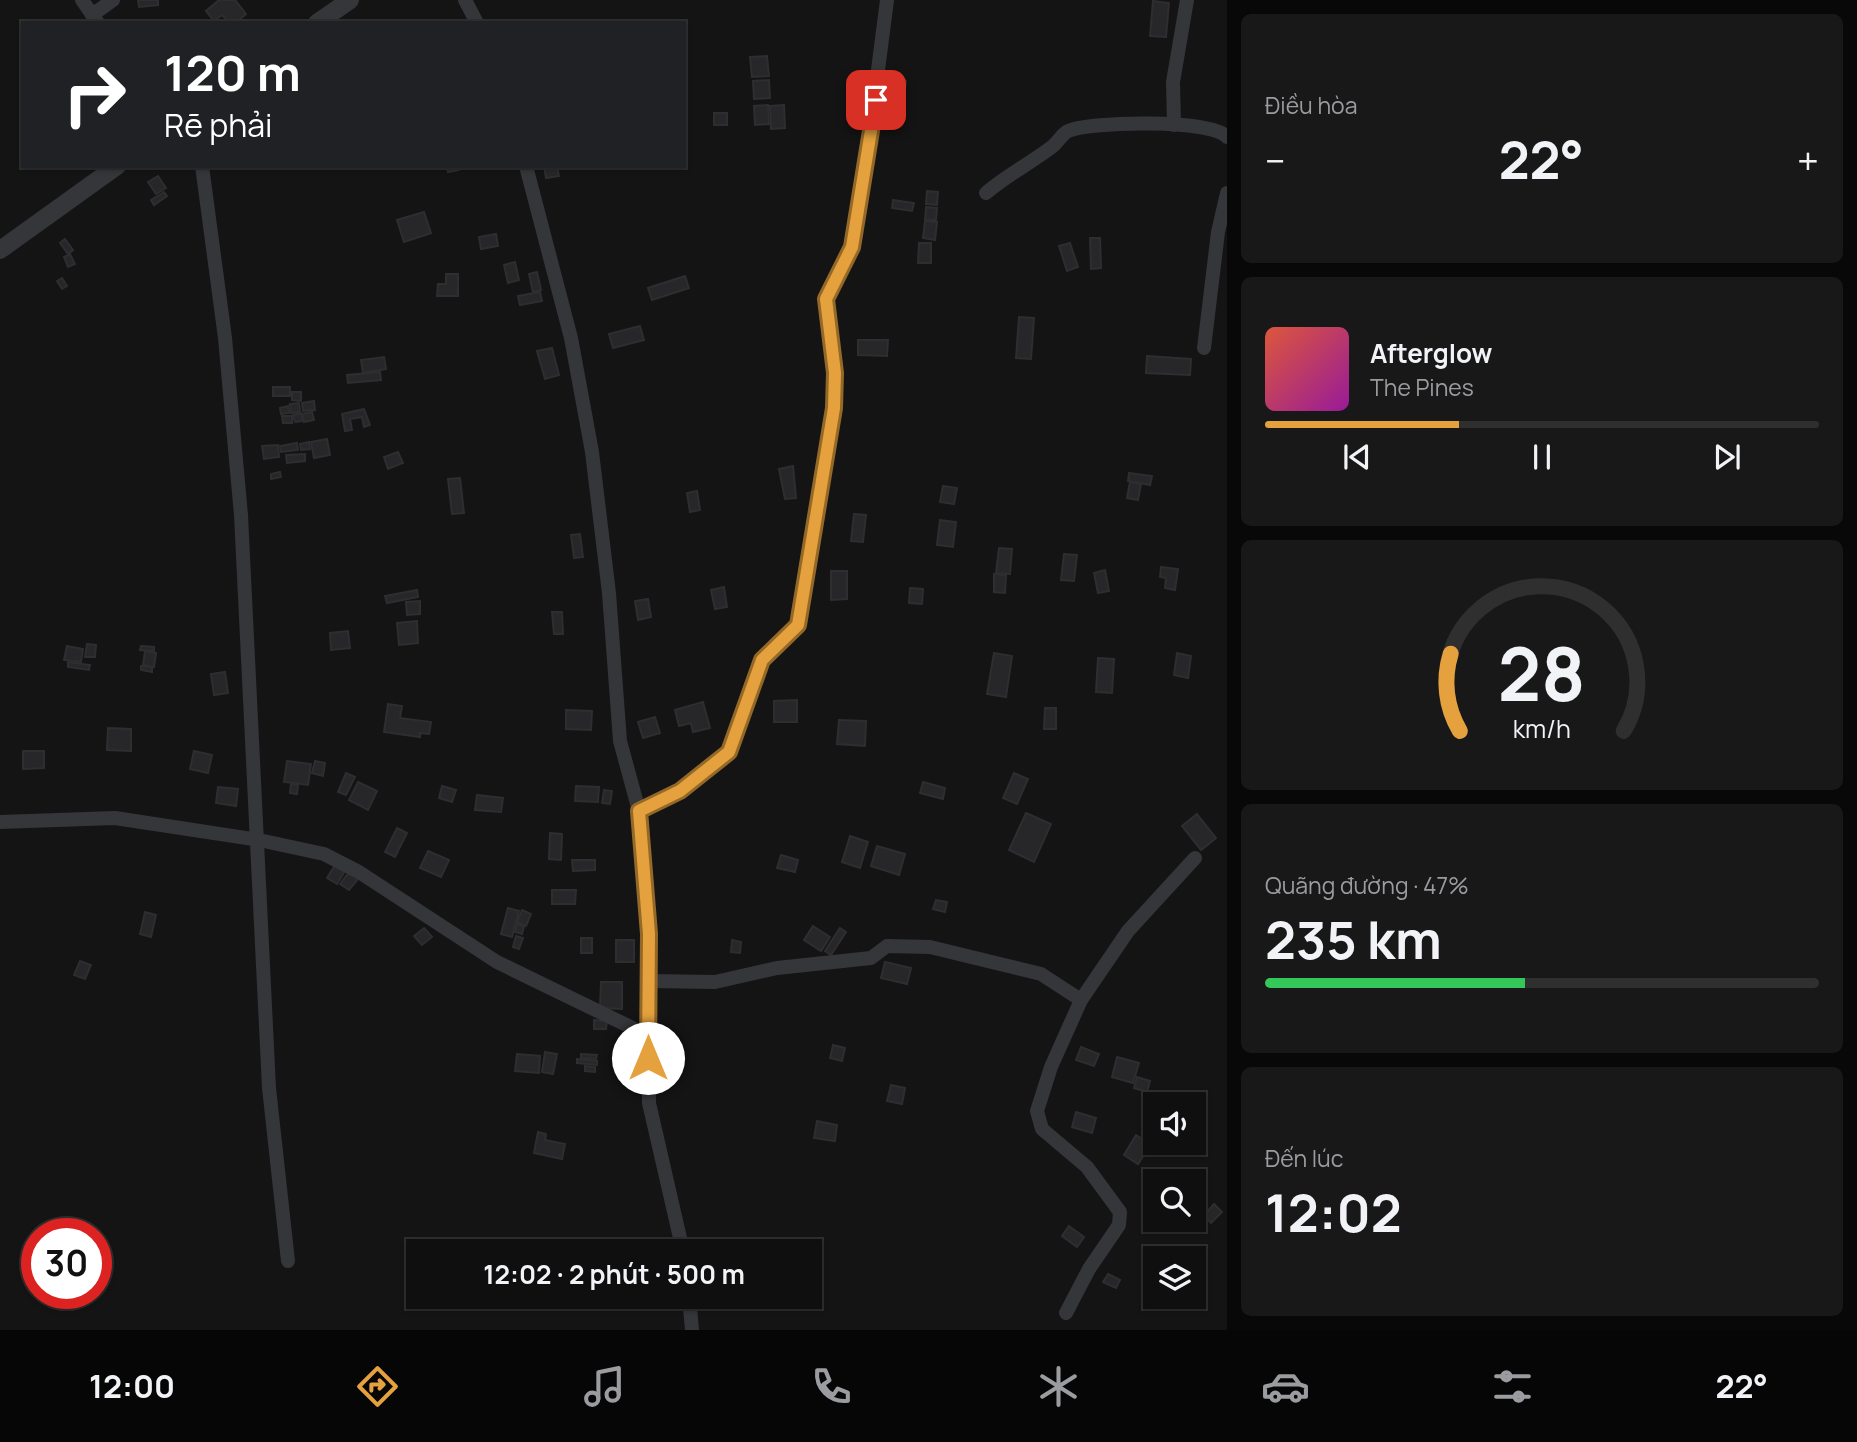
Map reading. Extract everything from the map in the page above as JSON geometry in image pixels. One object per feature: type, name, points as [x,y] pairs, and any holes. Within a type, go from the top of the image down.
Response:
[{"type":"street","points":[[82,0],[95,19],[113,0]]},
{"type":"street","points":[[320,21],[349,0]]},
{"type":"street","points":[[466,0],[476,21]]},
{"type":"street","points":[[639,811],[680,791],[729,752],[762,660],[798,625],[834,408],[835,373],[826,299],[852,247],[860,210],[887,0]]},
{"type":"street","points":[[1174,125],[1173,82],[1188,0]]},
{"type":"street","points":[[986,192],[1054,145],[1067,131],[1095,125],[1174,125],[1223,131],[1227,137]]},
{"type":"street","points":[[0,250],[114,168]]},
{"type":"street","points":[[202,168],[225,338],[239,488],[259,840],[269,1088],[288,1261]]},
{"type":"street","points":[[527,168],[572,338],[580,388],[609,593],[620,741],[639,811],[649,981],[649,1103],[680,1239]]},
{"type":"street","points":[[1204,348],[1218,232],[1227,192]]},
{"type":"street","points":[[0,822],[115,818],[259,840],[324,854],[344,862],[497,962],[647,1035]]},
{"type":"street","points":[[1066,1313],[1089,1269],[1119,1225],[1120,1212],[1087,1167],[1042,1129],[1038,1111],[1051,1067],[1081,1000],[1128,931],[1195,858]]},
{"type":"street","points":[[649,981],[715,982],[777,968],[871,958],[887,946],[930,947],[1041,974],[1081,1000]]},
{"type":"street","points":[[689,1309],[692,1330]]},
{"type":"building","points":[[138,0],[158,0],[158,5],[139,7]]},
{"type":"building","points":[[219,0],[235,0],[246,14],[237,21],[227,21],[222,15],[214,21],[206,11]]},
{"type":"building","points":[[1153,1],[1169,3],[1166,37],[1150,36]]},
{"type":"building","points":[[767,56],[769,76],[752,77],[750,57]]},
{"type":"building","points":[[887,79],[906,81],[903,104],[884,102]]},
{"type":"building","points":[[769,80],[770,98],[754,99],[753,81]]},
{"type":"building","points":[[768,105],[769,124],[755,125],[754,106]]},
{"type":"building","points":[[784,105],[785,128],[771,129],[770,106]]},
{"type":"building","points":[[714,113],[727,113],[727,125],[714,125]]},
{"type":"building","points":[[447,168],[458,168],[459,170],[448,172]]},
{"type":"building","points":[[544,168],[557,168],[559,176],[546,178]]},
{"type":"building","points":[[158,176],[166,188],[156,194],[148,182]]},
{"type":"building","points":[[927,191],[938,192],[937,205],[926,204]]},
{"type":"building","points":[[164,192],[167,196],[154,205],[151,200]]},
{"type":"building","points":[[893,200],[914,203],[912,211],[892,208]]},
{"type":"building","points":[[926,207],[937,208],[936,220],[925,220]]},
{"type":"building","points":[[424,212],[431,233],[404,242],[397,220]]},
{"type":"building","points":[[925,221],[937,222],[935,240],[923,238]]},
{"type":"building","points":[[496,234],[498,246],[481,249],[479,237]]},
{"type":"building","points":[[1090,238],[1100,238],[1101,268],[1091,269]]},
{"type":"building","points":[[65,239],[73,250],[68,254],[60,243]]},
{"type":"building","points":[[919,243],[931,243],[931,263],[918,263]]},
{"type":"building","points":[[1070,243],[1078,267],[1067,271],[1059,246]]},
{"type":"building","points":[[70,254],[75,264],[68,267],[64,257]]},
{"type":"building","points":[[515,262],[519,280],[508,283],[504,265]]},
{"type":"building","points":[[537,272],[541,290],[533,292],[529,274]]},
{"type":"building","points":[[446,274],[458,274],[458,296],[437,296],[438,284],[446,284]]},
{"type":"building","points":[[685,276],[689,288],[652,300],[648,288]]},
{"type":"building","points":[[62,278],[67,286],[62,289],[57,281]]},
{"type":"building","points":[[540,292],[542,301],[520,305],[518,296]]},
{"type":"building","points":[[1019,317],[1034,318],[1031,359],[1016,358]]},
{"type":"building","points":[[640,326],[644,340],[613,348],[609,334]]},
{"type":"building","points":[[858,340],[888,340],[887,356],[858,355]]},
{"type":"building","points":[[552,348],[559,375],[545,379],[537,351]]},
{"type":"building","points":[[1147,356],[1191,359],[1190,375],[1146,373]]},
{"type":"building","points":[[384,357],[386,369],[363,373],[361,360]]},
{"type":"building","points":[[380,372],[381,380],[348,383],[347,375]]},
{"type":"building","points":[[273,387],[290,387],[290,396],[273,396]]},
{"type":"building","points":[[292,392],[301,392],[301,401],[292,400]]},
{"type":"building","points":[[314,401],[315,410],[303,411],[302,403]]},
{"type":"building","points":[[299,403],[300,412],[291,413],[290,404]]},
{"type":"building","points":[[288,406],[289,413],[281,414],[280,408]]},
{"type":"building","points":[[364,409],[370,425],[364,427],[362,417],[350,419],[352,430],[345,431],[342,414]]},
{"type":"building","points":[[312,412],[314,420],[304,422],[302,414]]},
{"type":"building","points":[[301,413],[303,421],[295,422],[293,415]]},
{"type":"building","points":[[282,416],[292,416],[292,423],[283,423]]},
{"type":"building","points":[[327,439],[330,455],[314,458],[311,442]]},
{"type":"building","points":[[309,442],[310,449],[301,450],[300,444]]},
{"type":"building","points":[[297,443],[298,450],[281,452],[280,446]]},
{"type":"building","points":[[278,445],[279,457],[264,459],[262,446]]},
{"type":"building","points":[[398,452],[403,463],[388,469],[384,457]]},
{"type":"building","points":[[305,454],[305,461],[287,463],[286,455]]},
{"type":"building","points":[[793,466],[796,498],[785,499],[779,469]]},
{"type":"building","points":[[280,472],[281,477],[271,479],[271,474]]},
{"type":"building","points":[[1129,473],[1152,476],[1150,485],[1128,481]]},
{"type":"building","points":[[460,478],[464,513],[452,514],[448,479]]},
{"type":"building","points":[[1130,482],[1141,484],[1138,500],[1127,498]]},
{"type":"building","points":[[943,486],[957,488],[954,504],[940,502]]},
{"type":"building","points":[[697,491],[700,510],[690,512],[687,493]]},
{"type":"building","points":[[854,514],[866,515],[863,542],[851,541]]},
{"type":"building","points":[[940,520],[956,522],[953,547],[937,545]]},
{"type":"building","points":[[580,534],[583,557],[574,558],[571,535]]},
{"type":"building","points":[[999,548],[1012,549],[1010,574],[996,573]]},
{"type":"building","points":[[1064,554],[1077,555],[1074,581],[1061,580]]},
{"type":"building","points":[[1161,567],[1178,569],[1175,590],[1165,588],[1166,578],[1160,577]]},
{"type":"building","points":[[1105,570],[1109,591],[1098,593],[1094,573]]},
{"type":"building","points":[[831,571],[847,571],[847,599],[831,600]]},
{"type":"building","points":[[994,574],[1006,575],[1005,593],[994,592]]},
{"type":"building","points":[[724,587],[727,607],[715,609],[711,590]]},
{"type":"building","points":[[910,588],[923,589],[922,604],[909,603]]},
{"type":"building","points":[[417,590],[418,597],[387,603],[385,596]]},
{"type":"building","points":[[648,599],[651,617],[638,620],[635,601]]},
{"type":"building","points":[[420,601],[420,614],[407,615],[406,602]]},
{"type":"building","points":[[552,612],[562,612],[563,634],[554,634]]},
{"type":"building","points":[[417,621],[418,643],[399,645],[397,623]]},
{"type":"building","points":[[348,631],[350,648],[331,650],[330,633]]},
{"type":"building","points":[[87,644],[96,645],[95,657],[85,657]]},
{"type":"building","points":[[67,646],[83,649],[81,662],[64,660]]},
{"type":"building","points":[[141,646],[154,647],[154,651],[140,650]]},
{"type":"building","points":[[145,651],[156,653],[154,667],[143,665]]},
{"type":"building","points":[[994,653],[1012,656],[1006,697],[987,694]]},
{"type":"building","points":[[1177,653],[1191,656],[1188,678],[1174,675]]},
{"type":"building","points":[[1098,658],[1114,659],[1112,693],[1096,692]]},
{"type":"building","points":[[68,662],[90,665],[89,670],[68,667]]},
{"type":"building","points":[[141,666],[152,667],[152,672],[141,670]]},
{"type":"building","points":[[225,672],[228,693],[214,695],[211,674]]},
{"type":"building","points":[[797,700],[797,722],[774,722],[774,701]]},
{"type":"building","points":[[703,702],[710,728],[693,732],[691,723],[679,726],[675,710]]},
{"type":"building","points":[[388,704],[402,706],[400,718],[431,722],[429,734],[420,733],[420,737],[384,732]]},
{"type":"building","points":[[1045,708],[1056,708],[1056,729],[1044,729]]},
{"type":"building","points":[[566,710],[592,711],[591,730],[566,729]]},
{"type":"building","points":[[655,717],[660,733],[643,738],[638,722]]},
{"type":"building","points":[[839,720],[866,721],[865,746],[837,744]]},
{"type":"building","points":[[108,728],[131,729],[131,751],[107,750]]},
{"type":"building","points":[[23,751],[44,751],[44,768],[23,769]]},
{"type":"building","points":[[194,751],[212,755],[208,773],[190,769]]},
{"type":"building","points":[[287,761],[311,764],[308,785],[284,782]]},
{"type":"building","points":[[315,761],[325,763],[323,776],[312,773]]},
{"type":"building","points":[[346,773],[355,777],[346,795],[338,792]]},
{"type":"building","points":[[1014,773],[1028,779],[1017,804],[1003,798]]},
{"type":"building","points":[[358,782],[377,791],[368,810],[349,800]]},
{"type":"building","points":[[923,782],[945,788],[943,799],[920,793]]},
{"type":"building","points":[[291,784],[298,785],[297,794],[290,793]]},
{"type":"building","points":[[442,786],[456,790],[452,802],[439,798]]},
{"type":"building","points":[[576,786],[599,787],[598,802],[575,801]]},
{"type":"building","points":[[218,787],[238,789],[236,806],[216,803]]},
{"type":"building","points":[[604,790],[612,791],[610,804],[602,803]]},
{"type":"building","points":[[477,795],[503,798],[501,812],[475,810]]},
{"type":"building","points":[[1026,813],[1051,824],[1034,862],[1009,850]]},
{"type":"building","points":[[1197,814],[1216,838],[1201,850],[1182,826]]},
{"type":"building","points":[[397,828],[407,833],[395,857],[385,852]]},
{"type":"building","points":[[550,833],[562,834],[561,860],[549,859]]},
{"type":"building","points":[[850,836],[868,842],[860,868],[842,862]]},
{"type":"building","points":[[877,846],[905,854],[899,875],[871,866]]},
{"type":"building","points":[[428,851],[449,860],[441,877],[420,868]]},
{"type":"building","points":[[781,855],[798,860],[795,872],[777,868]]},
{"type":"building","points":[[572,860],[595,860],[595,870],[573,871]]},
{"type":"building","points":[[335,865],[345,871],[337,884],[327,878]]},
{"type":"building","points":[[350,871],[359,878],[349,890],[340,884]]},
{"type":"building","points":[[552,890],[576,890],[575,904],[552,904]]},
{"type":"building","points":[[936,900],[947,902],[945,912],[933,909]]},
{"type":"building","points":[[508,908],[519,911],[512,937],[501,934]]},
{"type":"building","points":[[522,910],[531,914],[526,926],[517,922]]},
{"type":"building","points":[[145,912],[156,915],[151,937],[140,934]]},
{"type":"building","points":[[517,924],[524,926],[522,934],[515,932]]},
{"type":"building","points":[[813,926],[830,937],[821,951],[804,940]]},
{"type":"building","points":[[424,928],[432,937],[422,945],[414,936]]},
{"type":"building","points":[[840,928],[846,932],[831,955],[825,951]]},
{"type":"building","points":[[516,936],[523,938],[519,949],[513,947]]},
{"type":"building","points":[[581,938],[592,938],[592,953],[581,953]]},
{"type":"building","points":[[616,940],[634,940],[634,962],[616,962]]},
{"type":"building","points":[[732,940],[741,942],[740,953],[731,952]]},
{"type":"building","points":[[80,961],[91,965],[85,979],[74,975]]},
{"type":"building","points":[[885,962],[911,968],[907,984],[881,978]]},
{"type":"building","points":[[601,982],[622,982],[622,1009],[600,1008]]},
{"type":"building","points":[[594,1020],[607,1021],[606,1029],[594,1029]]},
{"type":"building","points":[[833,1045],[845,1048],[842,1061],[830,1058]]},
{"type":"building","points":[[1081,1047],[1099,1054],[1094,1066],[1076,1060]]},
{"type":"building","points":[[545,1052],[557,1054],[553,1074],[542,1072]]},
{"type":"building","points":[[517,1054],[540,1056],[539,1073],[515,1071]]},
{"type":"building","points":[[581,1054],[597,1055],[596,1059],[581,1058]]},
{"type":"building","points":[[1117,1057],[1139,1063],[1133,1083],[1112,1077]]},
{"type":"building","points":[[577,1059],[597,1061],[597,1065],[577,1063]]},
{"type":"building","points":[[585,1066],[595,1067],[595,1072],[585,1071]]},
{"type":"building","points":[[1137,1077],[1150,1081],[1147,1092],[1134,1088]]},
{"type":"building","points":[[891,1085],[905,1088],[902,1104],[887,1101]]},
{"type":"building","points":[[1076,1112],[1096,1118],[1092,1133],[1072,1127]]},
{"type":"building","points":[[817,1121],[837,1125],[835,1141],[814,1138]]},
{"type":"building","points":[[538,1132],[546,1134],[545,1140],[565,1144],[562,1159],[534,1153]]},
{"type":"building","points":[[1136,1135],[1143,1139],[1144,1155],[1138,1164],[1124,1155]]},
{"type":"building","points":[[1214,1204],[1222,1212],[1211,1223],[1206,1213]]},
{"type":"building","points":[[1069,1226],[1084,1237],[1077,1247],[1062,1236]]},
{"type":"building","points":[[1108,1274],[1120,1280],[1116,1288],[1103,1282]]},
{"type":"route","points":[[648,1058],[649,934],[639,811],[680,791],[729,752],[741,722],[755,671],[768,651],[792,633],[798,625],[834,408],[835,373],[825,309],[826,299],[828,290],[852,247],[876,100]]}]
